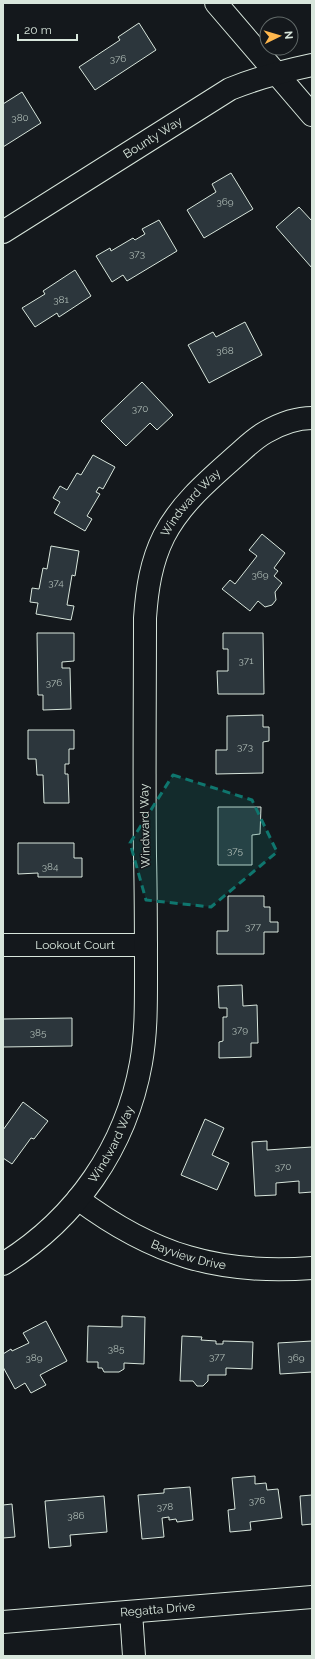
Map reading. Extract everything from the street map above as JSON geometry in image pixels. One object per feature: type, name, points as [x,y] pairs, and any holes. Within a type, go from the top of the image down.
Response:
[{"type":"street","points":[[216,3],[312,115]]},
{"type":"street","name":"Bounty Way","points":[[3,232],[230,89],[252,80],[312,65]]},
{"type":"street","name":"Windward Way","points":[[3,1264],[40,1238],[59,1221],[94,1180],[108,1158],[129,1111],[142,1062],[145,1036],[146,945],[144,618],[148,585],[155,556],[164,535],[190,499],[252,442],[265,432],[277,426],[289,422],[312,418]]},
{"type":"street","name":"Lookout Court","points":[[3,945],[146,945]]},
{"type":"street","name":"Bayview Drive","points":[[78,1199],[105,1218],[136,1236],[174,1252],[200,1260],[227,1266],[267,1270],[312,1268]]},
{"type":"street","name":"Regatta Drive","points":[[3,1622],[312,1597]]},
{"type":"street","points":[[131,1612],[134,1656]]},
{"type":"highlighted area","points":[[173,775],[252,800],[277,852],[211,907],[146,900],[130,843]]},
{"type":"building","points":[[139,23],[156,50],[95,90],[79,67],[120,40],[118,37]]},
{"type":"building","points":[[22,92],[41,123],[3,147],[3,104]]},
{"type":"building","points":[[231,173],[253,209],[204,238],[187,210],[216,192],[212,184]]},
{"type":"building","points":[[299,207],[312,221],[312,268],[276,227]]},
{"type":"building","points":[[159,220],[177,251],[127,281],[123,275],[112,282],[96,256],[110,248],[111,251],[133,238],[135,240],[145,234],[142,229]]},
{"type":"building","points":[[75,270],[91,296],[59,317],[57,313],[35,327],[22,308],[45,294],[43,291]]},
{"type":"building","points":[[245,322],[262,355],[209,383],[188,345],[213,332],[216,337]]},
{"type":"building","points":[[142,382],[173,415],[157,430],[150,423],[126,446],[101,421]]},
{"type":"building","points":[[93,455],[115,467],[103,489],[99,487],[96,492],[100,494],[87,516],[92,519],[85,531],[54,513],[60,502],[53,498],[60,486],[67,490],[77,473],[81,475]]},
{"type":"building","points":[[262,534],[285,553],[274,568],[278,571],[274,576],[282,583],[275,592],[276,600],[272,605],[265,607],[258,601],[250,611],[222,589],[230,580],[235,584],[257,556],[249,550]]},
{"type":"building","points":[[51,546],[79,551],[75,576],[72,575],[67,605],[74,606],[71,620],[36,614],[38,603],[30,602],[32,588],[39,589],[43,568],[47,569]]},
{"type":"building","points":[[37,633],[74,633],[74,661],[62,662],[62,668],[70,668],[71,709],[43,710],[43,695],[38,695]]},
{"type":"building","points":[[223,633],[263,633],[264,694],[218,694],[217,671],[228,671],[228,649],[223,649]]},
{"type":"building","points":[[263,715],[263,727],[269,727],[269,741],[263,742],[263,773],[216,774],[216,750],[227,750],[227,716]]},
{"type":"building","points":[[28,730],[74,730],[74,749],[69,749],[69,764],[65,764],[65,774],[68,774],[69,803],[44,803],[43,775],[37,775],[36,759],[28,759]]},
{"type":"building","points":[[218,807],[261,807],[260,834],[252,835],[252,865],[218,865]]},
{"type":"building","points":[[18,843],[74,843],[74,858],[82,858],[82,877],[38,877],[38,873],[18,874]]},
{"type":"building","points":[[228,896],[264,896],[264,907],[270,907],[270,922],[278,922],[278,932],[264,932],[264,954],[217,954],[217,931],[228,931]]},
{"type":"building","points":[[242,985],[243,1006],[257,1005],[258,1043],[251,1043],[251,1057],[219,1058],[219,1042],[223,1041],[223,1017],[227,1017],[227,1008],[219,1008],[218,986]]},
{"type":"building","points":[[72,1018],[72,1046],[3,1047],[3,1019]]},
{"type":"building","points":[[23,1102],[48,1121],[34,1139],[31,1138],[12,1164],[3,1158],[3,1130]]},
{"type":"building","points":[[205,1119],[224,1128],[212,1155],[229,1163],[217,1190],[181,1175]]},
{"type":"building","points":[[267,1141],[267,1150],[312,1147],[312,1192],[299,1193],[299,1181],[276,1183],[276,1195],[255,1196],[252,1142]]},
{"type":"building","points":[[122,1316],[145,1317],[144,1364],[124,1363],[124,1369],[119,1372],[104,1372],[102,1368],[98,1368],[98,1362],[87,1362],[88,1326],[122,1327]]},
{"type":"building","points":[[46,1321],[67,1361],[40,1375],[46,1385],[31,1393],[25,1383],[15,1389],[3,1367],[3,1354],[11,1349],[12,1351],[29,1343],[23,1333]]},
{"type":"building","points":[[182,1336],[202,1337],[201,1340],[216,1341],[216,1344],[223,1344],[223,1341],[253,1342],[252,1369],[226,1368],[226,1375],[208,1375],[208,1381],[203,1386],[197,1386],[193,1381],[180,1381]]},
{"type":"building","points":[[312,1341],[312,1372],[280,1374],[278,1343]]},
{"type":"building","points":[[255,1476],[255,1484],[266,1483],[267,1490],[278,1489],[282,1518],[250,1522],[251,1530],[230,1532],[228,1510],[235,1509],[232,1478]]},
{"type":"building","points":[[190,1487],[193,1520],[177,1522],[176,1519],[169,1520],[169,1517],[162,1518],[164,1537],[142,1539],[138,1495],[164,1493],[164,1489]]},
{"type":"building","points":[[312,1495],[312,1524],[302,1525],[300,1496]]},
{"type":"building","points":[[104,1496],[107,1532],[70,1535],[71,1546],[49,1548],[45,1501]]},
{"type":"building","points":[[12,1504],[15,1537],[3,1538],[3,1505]]}]
